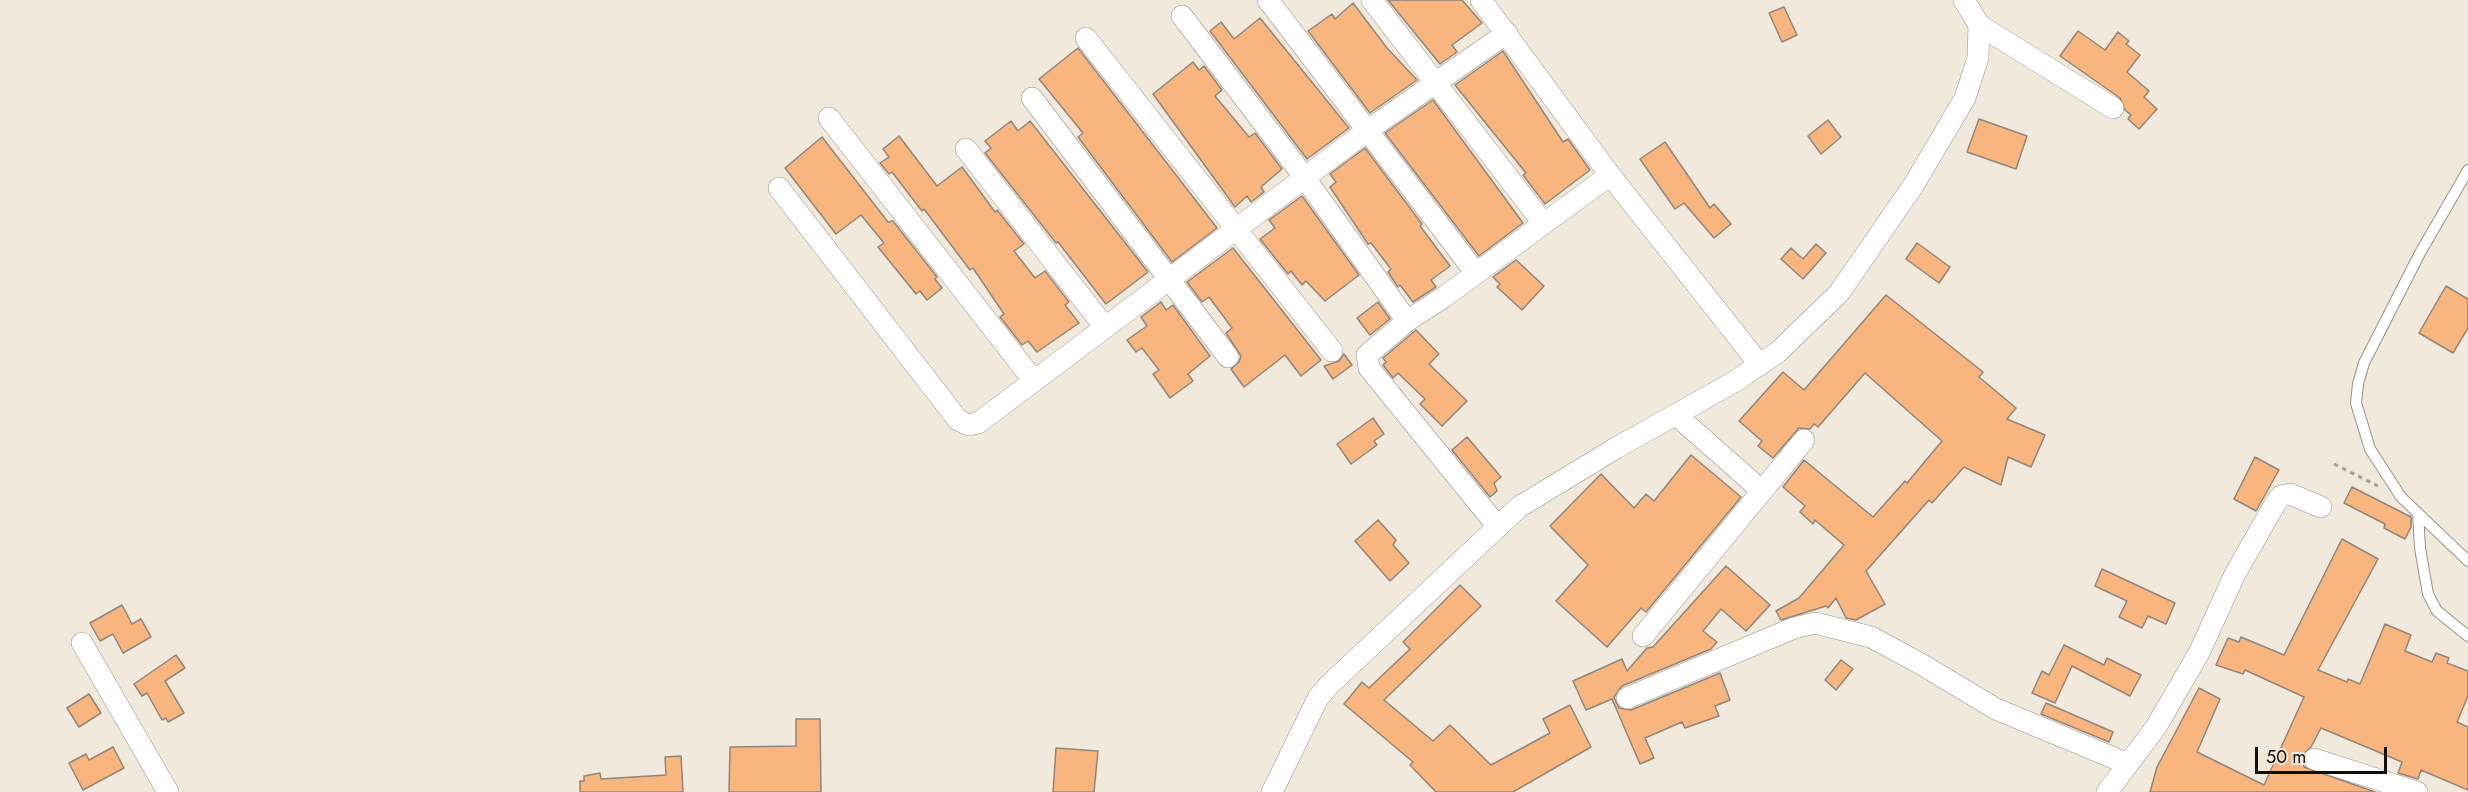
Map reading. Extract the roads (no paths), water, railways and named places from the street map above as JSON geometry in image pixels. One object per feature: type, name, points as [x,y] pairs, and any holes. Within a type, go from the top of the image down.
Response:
[{"type":"street","points":[[1268,0],[1475,272]]},
{"type":"street","points":[[1372,0],[1543,223]]},
{"type":"street","points":[[1481,0],[1610,175],[1760,365]]},
{"type":"street","points":[[1964,0],[1979,26],[2113,108]]},
{"type":"street","points":[[1182,16],[1305,178],[1407,321]]},
{"type":"street","points":[[1272,792],[1323,692],[1519,507],[1760,365],[1778,352],[1839,293],[1913,186],[1965,98],[1978,58],[1979,26]]},
{"type":"street","points":[[779,188],[958,420],[969,424],[978,423],[1104,326],[1368,130],[1507,33]]},
{"type":"street","points":[[1086,38],[1332,351]]},
{"type":"street","points":[[1032,98],[1228,357]]},
{"type":"street","points":[[829,118],[1034,381]]},
{"type":"street","points":[[966,148],[1104,326]]},
{"type":"street","points":[[1498,527],[1369,368],[1369,352],[1407,321],[1610,175]]},
{"type":"street","points":[[1676,415],[1761,490]]},
{"type":"street","points":[[1644,636],[1804,440]]},
{"type":"street","points":[[2107,792],[2156,727],[2199,653],[2235,574],[2275,504],[2282,496],[2290,494],[2321,507]]},
{"type":"street","points":[[1627,698],[1794,628],[1815,623],[1871,637],[1996,709],[2128,764]]},
{"type":"street","points":[[82,643],[168,792]]},
{"type":"street","points":[[2314,759],[2417,792]]},
{"type":"lane","points":[[2468,170],[2420,253],[2364,363],[2356,403],[2370,449],[2402,497],[2468,561]]},
{"type":"lane","points":[[2418,513],[2420,548],[2428,594],[2437,611],[2468,636]]}]
